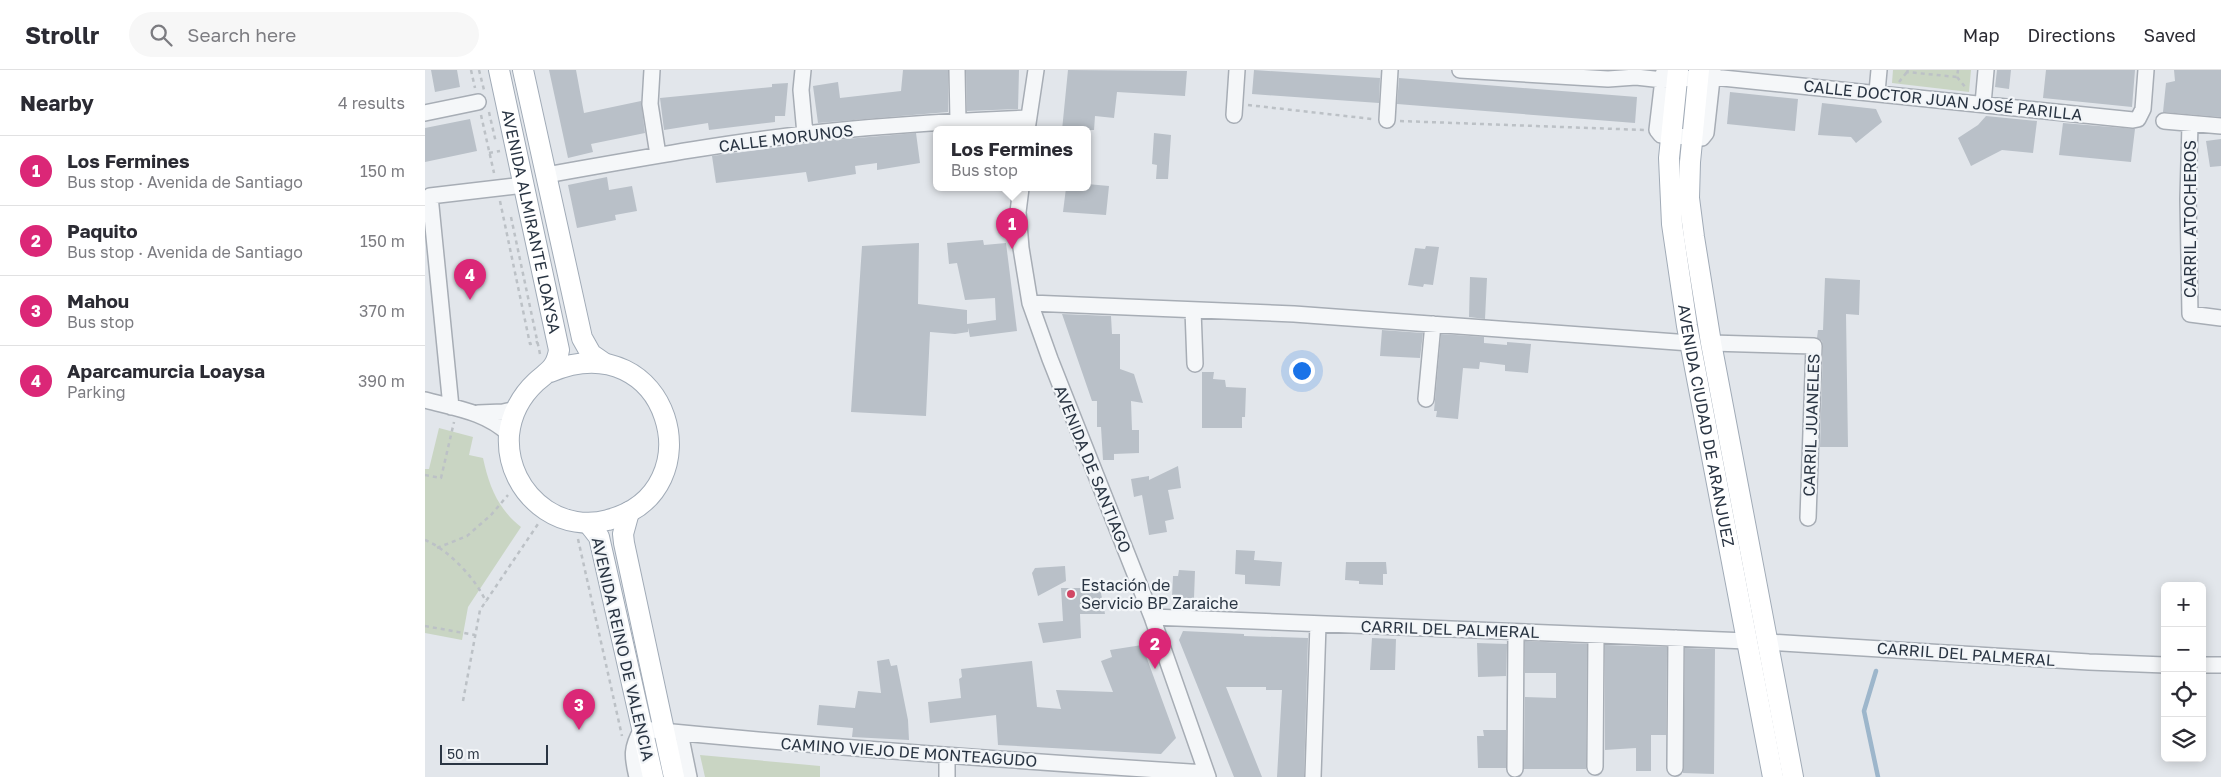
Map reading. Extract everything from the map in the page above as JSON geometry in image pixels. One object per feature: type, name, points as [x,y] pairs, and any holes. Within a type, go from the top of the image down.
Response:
[{"type":"main road","name":"AVENIDA ALMIRANTE LOAYSA","points":[[499,70],[559,343],[558,356],[545,364]]},
{"type":"main road","name":"AVENIDA ALMIRANTE LOAYSA","points":[[523,70],[582,338],[591,354],[604,363]]},
{"type":"main road","name":"AVENIDA CIUDAD DE ARANJUEZ","points":[[1706,74],[1692,139],[1689,198],[1711,343],[1793,777]]},
{"type":"main road","name":"AVENIDA CIUDAD DE ARANJUEZ","points":[[1670,75],[1664,134],[1672,224],[1690,343],[1773,777]]},
{"type":"main road","points":[[604,363],[626,371],[645,385],[659,404],[667,425],[668,456],[664,472],[647,498],[629,512],[582,530],[571,521],[548,511],[528,494],[516,476],[511,460],[509,434],[516,409],[525,394],[536,382],[545,364],[604,363]]},
{"type":"main road","name":"AVENIDA REINO DE VALENCIA","points":[[629,512],[623,534],[624,543],[672,732],[674,777]]},
{"type":"main road","name":"AVENIDA REINO DE VALENCIA","points":[[582,530],[599,537],[653,777]]},
{"type":"street","points":[[652,70],[650,104],[658,155]]},
{"type":"street","points":[[803,70],[801,90],[805,134]]},
{"type":"street","points":[[957,70],[959,120]]},
{"type":"street","points":[[1028,124],[1036,70]]},
{"type":"street","points":[[1234,109],[1237,70]]},
{"type":"street","points":[[1387,120],[1390,70]]},
{"type":"street","points":[[1460,70],[1608,79],[1636,77]]},
{"type":"street","points":[[1620,70],[1636,77]]},
{"type":"street","points":[[1877,92],[1879,70]]},
{"type":"street","points":[[1983,104],[1986,70]]},
{"type":"street","name":"CALLE DOCTOR JUAN JOSÉ PARILLA","points":[[1636,77],[1706,74],[2133,120],[2138,119],[2143,109],[2146,70]]},
{"type":"street","points":[[426,110],[483,100]]},
{"type":"street","name":"CALLE MORUNOS","points":[[546,175],[658,155],[805,134],[959,120],[1028,124]]},
{"type":"street","points":[[2164,121],[2221,126]]},
{"type":"street","name":"CARRIL ATOCHEROS","points":[[2191,124],[2188,198],[2191,314],[2221,318]]},
{"type":"street","points":[[1664,134],[1692,139]]},
{"type":"street","points":[[454,408],[431,202],[524,185]]},
{"type":"street","name":"AVENIDA DE SANTIAGO","points":[[1021,191],[1018,212],[1020,239],[1030,303],[1050,359],[1152,617],[1207,775]]},
{"type":"street","points":[[1030,303],[1294,314],[1690,343]]},
{"type":"street","points":[[1193,310],[1195,364]]},
{"type":"street","points":[[1426,399],[1433,324]]},
{"type":"street","name":"CARRIL JUANELES","points":[[1711,343],[1814,346],[1808,518]]},
{"type":"street","points":[[425,400],[477,413],[503,412],[516,409]]},
{"type":"street","points":[[477,413],[497,424],[509,434]]},
{"type":"street","name":"CARRIL DEL PALMERAL","points":[[1152,617],[1747,641]]},
{"type":"street","points":[[1313,777],[1318,624]]},
{"type":"street","points":[[1515,768],[1516,632]]},
{"type":"street","points":[[1595,767],[1596,635]]},
{"type":"street","points":[[1675,768],[1676,638]]},
{"type":"street","name":"CARRIL DEL PALMERAL","points":[[1768,642],[2161,665]]},
{"type":"street","points":[[2206,665],[2221,665]]},
{"type":"street","points":[[637,777],[633,750],[642,729]]},
{"type":"street","name":"CAMINO VIEJO DE MONTEAGUDO","points":[[642,729],[947,756],[1207,775]]},
{"type":"street","points":[[672,732],[689,777]]},
{"type":"street","points":[[947,756],[947,777]]},
{"type":"path","points":[[471,70],[483,100],[500,161]]},
{"type":"path","points":[[479,70],[498,189],[530,344]]},
{"type":"path","points":[[1907,70],[1907,72],[1957,77],[1958,70]]},
{"type":"path","points":[[1234,109],[1387,120],[1664,134]]},
{"type":"path","points":[[511,217],[545,364]]},
{"type":"path","points":[[425,475],[441,478],[454,408]]},
{"type":"path","points":[[437,548],[467,536],[491,515],[512,490],[516,476]]},
{"type":"path","points":[[463,701],[480,610],[548,511]]},
{"type":"path","points":[[582,530],[581,547],[623,743]]},
{"type":"path","points":[[425,540],[461,566],[482,593],[485,602]]},
{"type":"path","points":[[425,626],[475,635]]},
{"type":"green space","points":[[1893,70],[1971,70],[1969,92],[1892,83]]},
{"type":"green space","points":[[439,428],[473,437],[469,455],[483,458],[488,478],[500,505],[521,527],[468,607],[462,640],[425,633],[425,469],[429,469]]},
{"type":"green space","points":[[700,755],[820,766],[820,777],[705,777]]},
{"type":"building","points":[[431,70],[457,70],[460,87],[435,92]]},
{"type":"building","points":[[549,70],[576,70],[584,113],[641,101],[645,133],[591,144],[593,152],[568,158]]},
{"type":"building","points":[[903,70],[948,70],[948,112],[818,123],[813,86],[838,82],[840,98],[901,91]]},
{"type":"building","points":[[966,70],[1019,70],[1018,109],[967,111]]},
{"type":"building","points":[[1068,70],[1187,71],[1185,96],[1117,92],[1114,118],[1095,116],[1094,130],[1091,130],[1091,126],[1062,126]]},
{"type":"building","points":[[1254,70],[1380,78],[1379,103],[1252,94]]},
{"type":"building","points":[[1997,70],[2011,70],[2009,89],[1995,87]]},
{"type":"building","points":[[2046,70],[2135,70],[2132,107],[2043,98]]},
{"type":"building","points":[[2174,70],[2221,70],[2221,117],[2163,112],[2166,83],[2175,81]]},
{"type":"building","points":[[1399,78],[1637,97],[1635,123],[1397,104]]},
{"type":"building","points":[[788,83],[785,116],[775,116],[775,122],[709,130],[708,123],[664,130],[660,98],[772,87],[772,84]]},
{"type":"building","points":[[1730,92],[1798,99],[1795,131],[1727,124]]},
{"type":"building","points":[[1822,103],[1876,109],[1882,122],[1856,143],[1851,137],[1818,135]]},
{"type":"building","points":[[1986,116],[2037,121],[2033,153],[2002,150],[1971,166],[1958,138],[1978,125]]},
{"type":"building","points":[[470,119],[477,151],[425,162],[425,128]]},
{"type":"building","points":[[2063,123],[2135,129],[2131,162],[2059,155]]},
{"type":"building","points":[[916,133],[920,163],[877,170],[877,163],[855,166],[856,174],[808,182],[806,172],[716,183],[712,156],[834,140]]},
{"type":"building","points":[[1154,133],[1171,135],[1168,179],[1156,179],[1157,165],[1152,164]]},
{"type":"building","points":[[2221,139],[2221,166],[2210,167],[2206,141]]},
{"type":"building","points":[[607,177],[609,190],[632,186],[637,211],[615,215],[616,220],[577,228],[568,185]]},
{"type":"building","points":[[1091,184],[1109,186],[1106,215],[1063,212],[1066,191],[1091,191]]},
{"type":"building","points":[[983,240],[984,245],[1006,243],[1017,331],[970,337],[968,328],[968,332],[955,334],[930,332],[926,416],[851,412],[862,246],[919,243],[918,304],[967,310],[967,324],[996,320],[995,298],[965,300],[957,263],[949,264],[947,243]]},
{"type":"building","points":[[1426,246],[1439,247],[1433,285],[1424,284],[1423,287],[1408,285],[1415,248],[1425,249]]},
{"type":"building","points":[[1470,277],[1487,278],[1485,319],[1469,317]]},
{"type":"building","points":[[1825,278],[1860,280],[1859,315],[1846,314],[1848,447],[1820,447],[1823,346],[1822,341],[1817,338],[1818,330],[1823,330]]},
{"type":"building","points":[[1062,314],[1111,316],[1112,334],[1120,334],[1120,369],[1134,374],[1143,403],[1131,401],[1132,430],[1139,430],[1139,453],[1114,454],[1114,460],[1103,460],[1101,427],[1097,427],[1097,401],[1092,401]]},
{"type":"building","points":[[1382,330],[1423,333],[1420,358],[1380,356]]},
{"type":"building","points":[[1441,334],[1484,337],[1484,343],[1507,345],[1507,342],[1531,344],[1528,373],[1505,371],[1505,365],[1480,362],[1479,369],[1463,368],[1458,419],[1436,417],[1437,411],[1434,411]]},
{"type":"building","points":[[1202,372],[1214,372],[1213,379],[1225,380],[1226,387],[1246,388],[1245,417],[1242,417],[1242,428],[1202,428]]},
{"type":"building","points":[[1178,466],[1181,488],[1168,490],[1174,519],[1165,521],[1167,532],[1149,535],[1142,495],[1134,497],[1131,479],[1149,476],[1149,480]]},
{"type":"building","points":[[1236,550],[1255,551],[1254,560],[1282,562],[1280,586],[1245,584],[1245,575],[1235,574]]},
{"type":"building","points":[[1346,562],[1386,562],[1387,574],[1383,574],[1383,585],[1359,584],[1359,581],[1345,580]]},
{"type":"building","points":[[1065,566],[1066,581],[1038,596],[1032,573],[1035,568]]},
{"type":"building","points":[[1179,570],[1195,571],[1194,598],[1172,598],[1173,576],[1178,576]]},
{"type":"building","points":[[1061,588],[1100,588],[1105,614],[1080,614],[1081,638],[1043,643],[1038,623],[1063,621]]},
{"type":"building","points":[[1183,631],[1244,634],[1244,636],[1308,638],[1304,777],[1277,777],[1282,690],[1266,690],[1266,687],[1226,687],[1262,777],[1234,777],[1179,640]]},
{"type":"building","points":[[1372,638],[1396,639],[1395,670],[1370,670]]},
{"type":"building","points":[[1525,641],[1587,644],[1586,769],[1524,769],[1525,697],[1556,698],[1556,673],[1525,673]]},
{"type":"building","points":[[1477,643],[1507,644],[1506,676],[1478,677]]},
{"type":"building","points":[[1142,645],[1176,738],[1161,754],[998,745],[996,715],[930,723],[928,702],[961,698],[959,679],[962,677],[961,669],[1032,661],[1037,707],[1061,709],[1056,690],[1113,692],[1101,661],[1112,657],[1110,650]]},
{"type":"building","points":[[1605,645],[1667,647],[1666,735],[1651,735],[1651,771],[1636,771],[1636,748],[1605,750]]},
{"type":"building","points":[[1685,648],[1715,649],[1714,774],[1683,773]]},
{"type":"building","points":[[889,659],[891,666],[897,665],[908,720],[909,740],[852,737],[853,728],[817,725],[819,705],[855,708],[858,691],[881,693],[877,661]]},
{"type":"building","points":[[1483,730],[1506,730],[1506,768],[1478,768],[1477,736],[1484,736]]},
{"type":"waterway","points":[[1876,671],[1864,711],[1878,777]]},
{"type":"place","name":"Los Fermines","points":[[1012,249]]},
{"type":"place","name":"Aparcamurcia Loaysa","points":[[470,300]]},
{"type":"place","name":"Estación de Servicio BP Zaraiche","points":[[1071,594]]},
{"type":"place","name":"Paquito","points":[[1155,669]]},
{"type":"place","name":"Mahou","points":[[579,730]]}]
